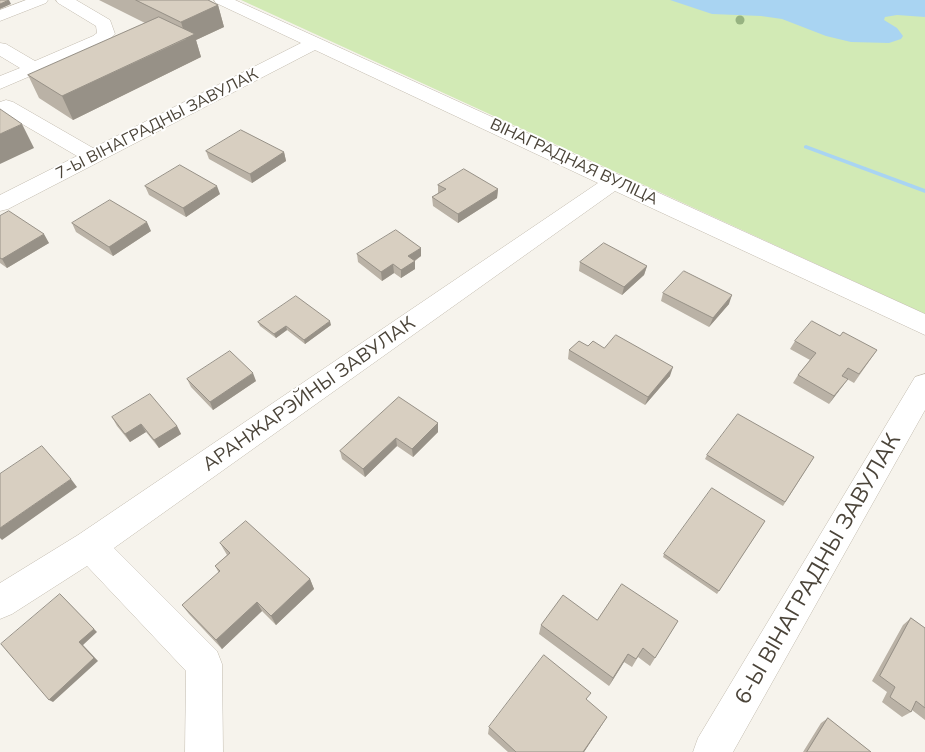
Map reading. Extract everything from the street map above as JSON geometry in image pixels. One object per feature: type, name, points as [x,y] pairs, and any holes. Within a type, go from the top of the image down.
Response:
[{"type":"street","points":[[0,16],[40,0]]},
{"type":"street","points":[[0,83],[98,40],[106,34],[104,24],[64,0]]},
{"type":"street","name":"ВІНАГРАДНАЯ ВУЛІЦА","points":[[222,0],[925,325]]},
{"type":"street","name":"7-Ы ВІНАГРАДНЫ ЗАВУЛАК","points":[[0,204],[314,44]]},
{"type":"street","points":[[0,48],[33,68]]},
{"type":"street","points":[[6,106],[93,157]]},
{"type":"street","name":"АРАНЖАРЭЙНЫ ЗАВУЛАК","points":[[0,602],[90,546],[615,181]]},
{"type":"street","name":"6-Ы ВІНАГРАДНЫ ЗАВУЛАК","points":[[712,752],[925,386]]},
{"type":"street","points":[[90,546],[204,664],[204,752]]},
{"type":"green space","points":[[241,0],[925,0],[925,314]]},
{"type":"water","points":[[670,0],[925,0],[925,17],[897,15],[885,17],[884,20],[897,28],[903,36],[901,39],[889,43],[851,42],[826,36],[782,19],[712,14]]},
{"type":"building","points":[[0,0],[9,0],[0,4]]},
{"type":"building","points":[[136,0],[208,0],[218,5],[181,22]]},
{"type":"building","points":[[159,17],[195,34],[62,96],[28,75]]},
{"type":"building","points":[[0,109],[22,124],[0,134]]},
{"type":"building","points":[[241,130],[284,152],[250,174],[206,151]]},
{"type":"building","points":[[180,165],[217,186],[183,208],[145,186]]},
{"type":"building","points":[[464,169],[498,189],[458,214],[432,197],[446,189],[438,185]]},
{"type":"building","points":[[110,200],[147,222],[109,247],[72,223]]},
{"type":"building","points":[[9,211],[44,234],[2,259],[0,258],[0,216]]},
{"type":"building","points":[[396,230],[421,248],[408,256],[415,261],[401,270],[393,264],[381,272],[357,254]]},
{"type":"building","points":[[604,243],[647,266],[624,287],[580,262]]},
{"type":"building","points":[[684,271],[732,295],[713,318],[663,293]]},
{"type":"building","points":[[296,296],[330,321],[304,340],[286,326],[274,334],[258,322]]},
{"type":"building","points":[[812,321],[840,336],[843,332],[877,350],[859,374],[848,368],[842,376],[848,379],[834,396],[798,375],[816,353],[795,341]]},
{"type":"building","points":[[616,335],[673,367],[648,397],[569,350],[579,341],[588,346],[593,341],[604,348]]},
{"type":"building","points":[[230,351],[253,373],[210,402],[187,379]]},
{"type":"building","points":[[150,394],[177,426],[154,440],[141,424],[125,434],[112,417]]},
{"type":"building","points":[[399,397],[438,423],[412,449],[396,438],[363,469],[340,451]]},
{"type":"building","points":[[738,414],[814,457],[785,502],[707,455]]},
{"type":"building","points":[[42,446],[71,479],[0,528],[0,474]]},
{"type":"building","points":[[712,488],[765,521],[719,591],[664,554]]},
{"type":"building","points":[[246,521],[310,579],[271,616],[257,602],[216,640],[182,605],[220,571],[215,566],[230,553],[220,543]]},
{"type":"building","points":[[622,584],[678,621],[655,658],[643,648],[636,659],[628,654],[613,678],[541,625],[563,595],[597,620]]},
{"type":"building","points":[[60,594],[94,629],[79,642],[94,658],[49,700],[1,644]]},
{"type":"building","points":[[911,618],[925,628],[925,708],[916,701],[911,712],[890,697],[895,687],[880,676]]},
{"type":"building","points":[[544,655],[591,693],[586,699],[607,717],[583,752],[516,752],[489,727]]},
{"type":"building","points":[[828,718],[871,752],[807,752]]},
{"type":"waterway","points":[[806,147],[925,191]]}]
